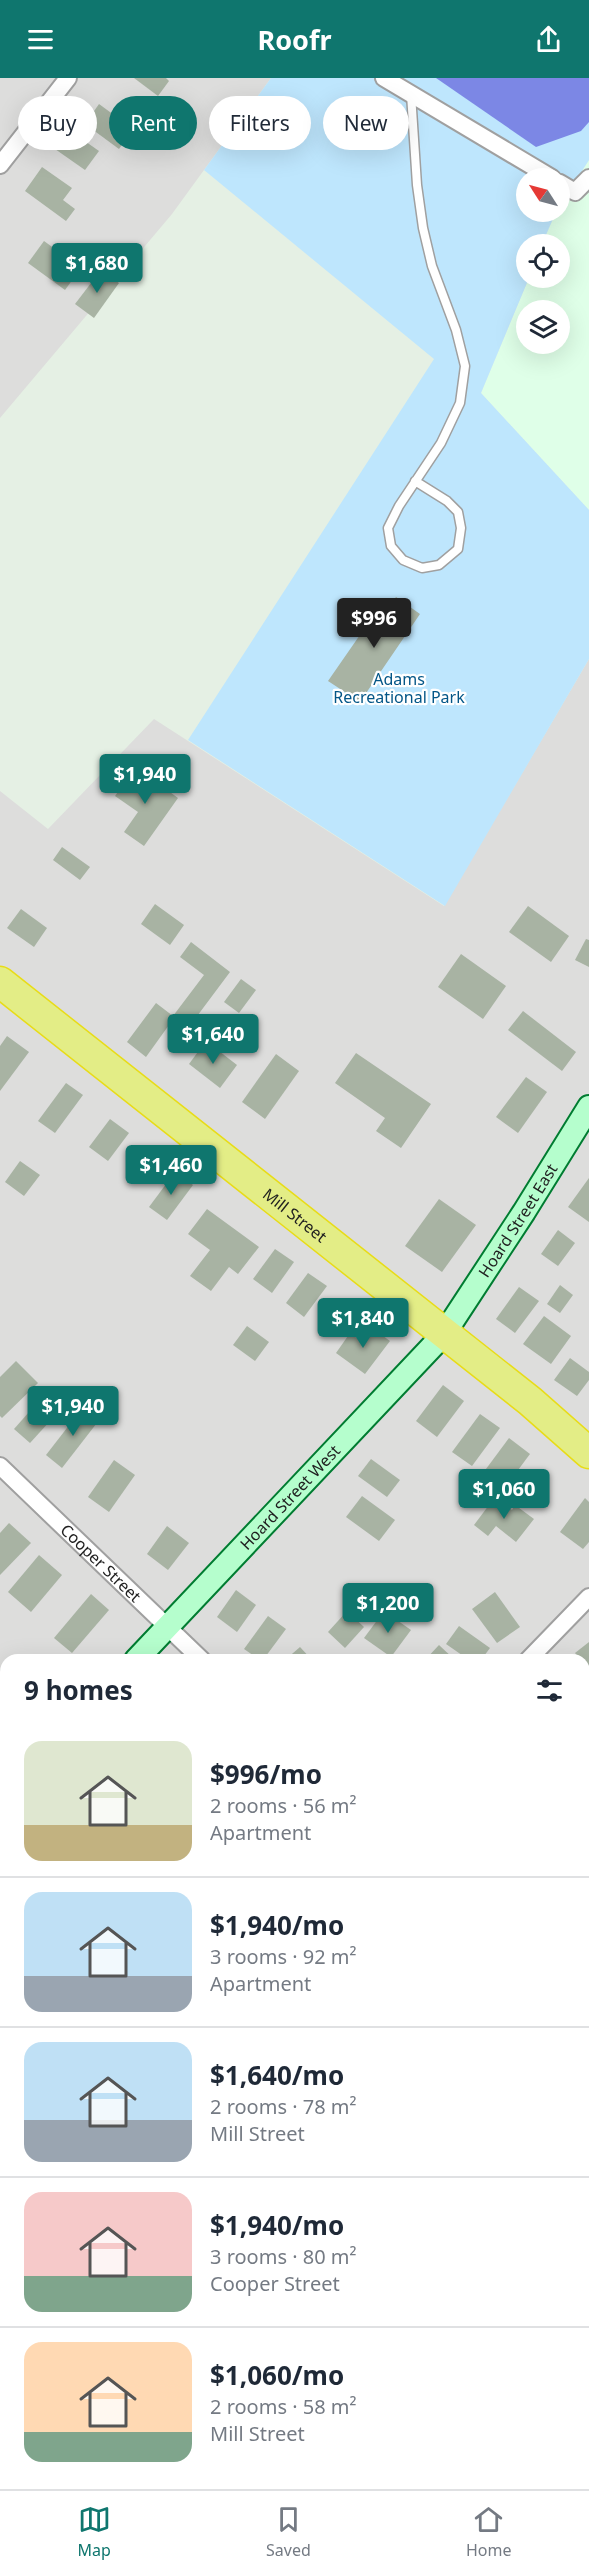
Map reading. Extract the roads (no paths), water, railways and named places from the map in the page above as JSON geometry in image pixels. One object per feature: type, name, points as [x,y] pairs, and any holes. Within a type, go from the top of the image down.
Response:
[{"type":"highway","name":"Mill Street","points":[[0,982],[530,1401],[589,1453]]},
{"type":"street","points":[[0,165],[68,78]]},
{"type":"street","points":[[384,78],[535,168]]},
{"type":"street","points":[[570,189],[575,192],[589,178]]},
{"type":"street","name":"Hoard Street East","points":[[444,1334],[589,1107]]},
{"type":"street","name":"Hoard Street West","points":[[142,1654],[444,1334]]},
{"type":"street","name":"Cooper Street","points":[[0,1466],[196,1654]]},
{"type":"street","points":[[534,1654],[589,1597]]},
{"type":"lane","points":[[411,94],[417,185],[423,228],[432,266],[456,330],[465,366],[460,403],[441,443],[415,481],[388,528],[392,546],[403,560],[422,568],[439,565],[458,549],[461,528],[458,512],[447,501],[415,481]]},
{"type":"park label","name":"Adams Recreational Park","points":[[399,688]]}]
